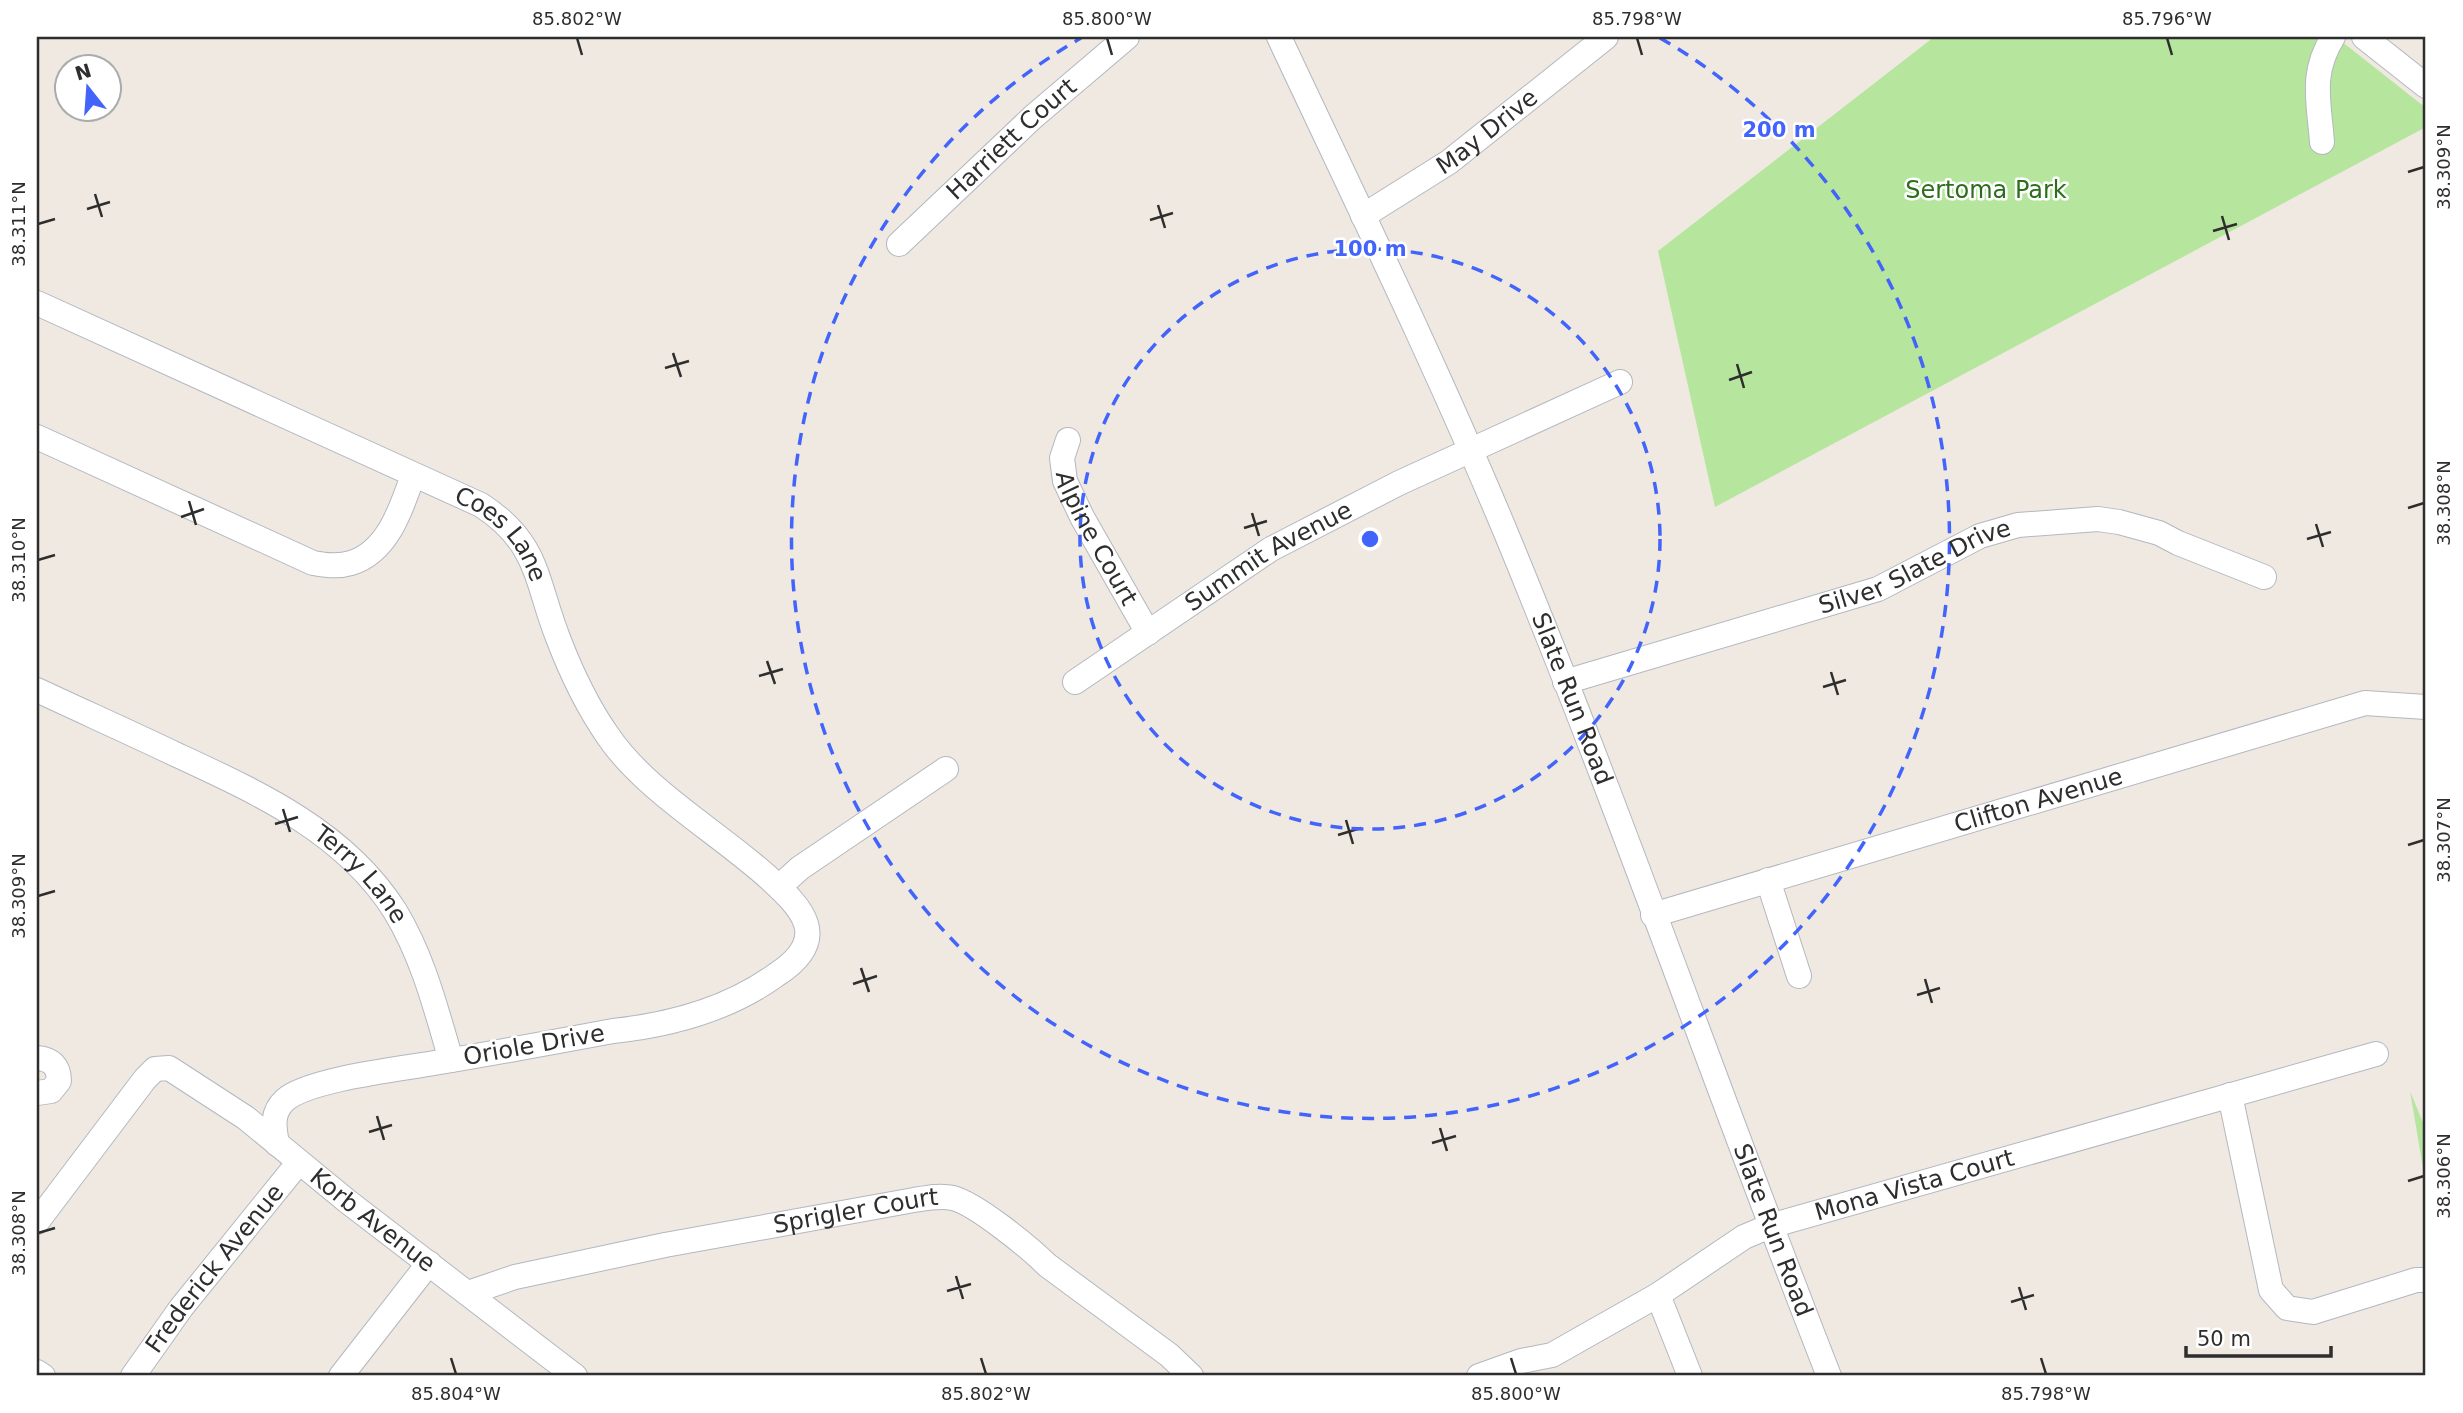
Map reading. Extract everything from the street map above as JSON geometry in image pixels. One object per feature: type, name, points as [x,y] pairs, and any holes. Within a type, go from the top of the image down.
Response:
[{"type":"street","name":"Harriett Court","points":[[899,244],[1033,117],[1127,37]]},
{"type":"street","name":"Slate Run Road","points":[[1279,37],[1471,449],[1565,682],[1829,1376]]},
{"type":"street","name":"May Drive","points":[[1363,216],[1449,162],[1606,37]]},
{"type":"street","points":[[2322,142],[2317,72],[2323,53],[2333,37]]},
{"type":"street","points":[[2364,37],[2426,86]]},
{"type":"street","name":"Coes Lane","points":[[37,303],[481,505],[500,517],[530,554],[557,635],[580,690],[610,740],[630,763],[666,795],[748,859],[779,887],[798,910],[806,925],[807,938]]},
{"type":"street","name":"Summit Avenue","points":[[1075,682],[1271,549],[1387,489],[1620,382]]},
{"type":"street","points":[[37,437],[313,563],[333,566],[353,563],[383,539],[401,512],[413,475]]},
{"type":"street","name":"Alpine Court","points":[[1068,440],[1062,458],[1065,481],[1082,517],[1147,633]]},
{"type":"street","name":"Silver Slate Drive","points":[[1565,682],[1878,590],[1970,540],[2018,524],[2098,519],[2119,522],[2159,533],[2264,577]]},
{"type":"street","name":"Terry Lane","points":[[37,690],[220,774],[298,816],[343,850],[395,912],[418,956],[451,1060]]},
{"type":"street","name":"Clifton Avenue","points":[[1653,915],[2365,703],[2426,707]]},
{"type":"street","points":[[779,887],[800,868],[946,769]]},
{"type":"street","points":[[1768,880],[1799,976]]},
{"type":"street","name":"Oriole Drive","points":[[276,1144],[273,1121],[277,1109],[286,1099],[301,1090],[346,1079],[637,1028],[708,1011],[764,984],[793,963],[807,938]]},
{"type":"street","name":"Mona Vista Court","points":[[1479,1376],[1521,1361],[1552,1355],[1658,1295],[1744,1237],[1770,1226],[2375,1054]]},
{"type":"street","points":[[37,1058],[54,1064],[59,1072],[59,1081],[51,1091],[37,1093]]},
{"type":"street","name":"Korb Avenue","points":[[37,1222],[145,1079],[155,1069],[169,1068],[246,1118],[468,1293],[548,1368],[575,1376]]},
{"type":"street","points":[[2230,1094],[2271,1290],[2287,1308],[2313,1312],[2416,1280],[2426,1280]]},
{"type":"street","name":"Frederick Avenue","points":[[133,1376],[181,1308],[299,1162]]},
{"type":"street","name":"Sprigler Court","points":[[468,1293],[515,1277],[665,1245],[914,1200],[951,1198],[967,1204],[1031,1249],[1047,1265],[1169,1355],[1191,1376]]},
{"type":"street","points":[[341,1376],[429,1263]]},
{"type":"street","points":[[1658,1295],[1690,1376]]},
{"type":"street","points":[[37,1372],[43,1376]]},
{"type":"green space","name":"Sertoma Park","points":[[1934,37],[2336,37],[2426,108],[2426,127],[1715,507],[1658,251]]},
{"type":"green space","points":[[2410,1091],[2426,1130],[2426,1186]]}]
